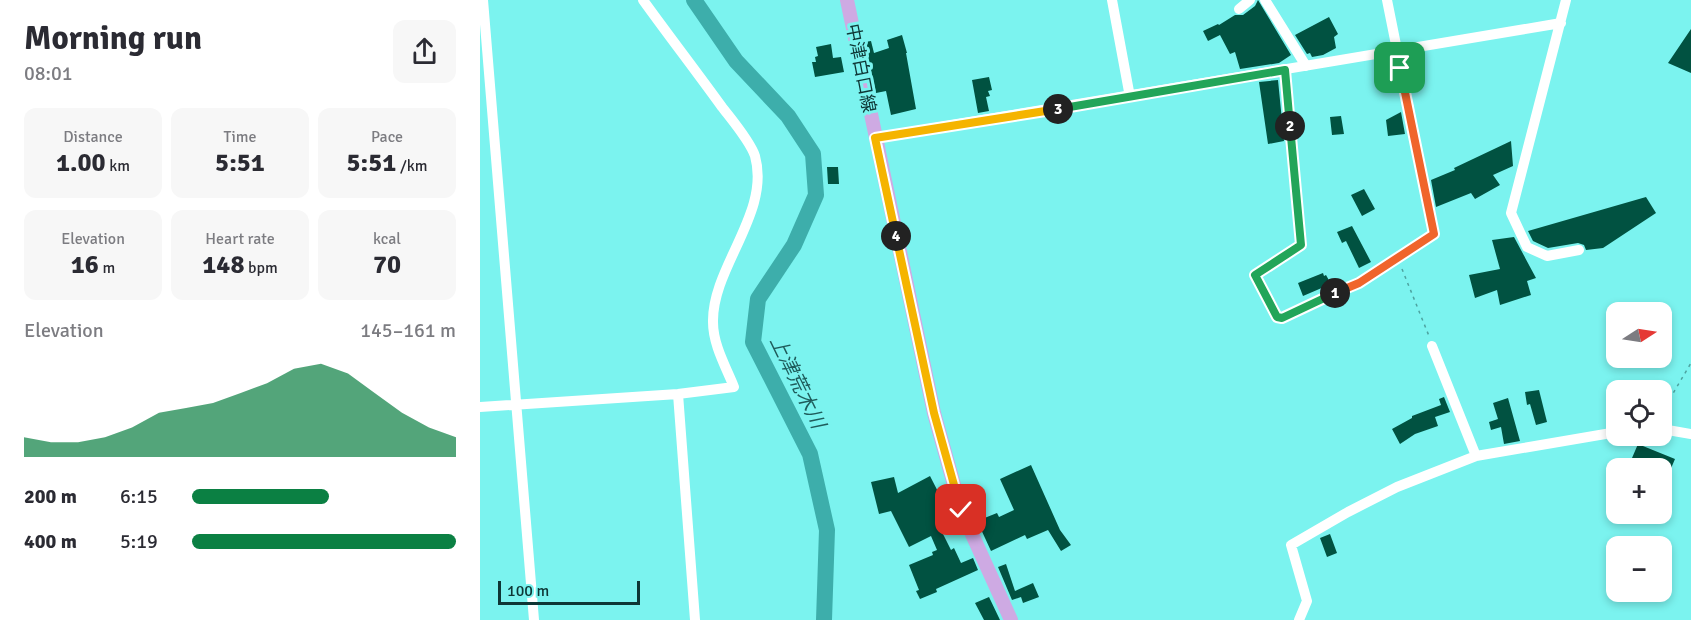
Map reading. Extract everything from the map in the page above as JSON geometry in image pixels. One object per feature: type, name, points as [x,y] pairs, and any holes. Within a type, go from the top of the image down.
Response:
[{"type":"main road","name":"中津白口線","points":[[847,0],[934,413],[950,477],[961,510],[1011,620]]},
{"type":"street","points":[[483,0],[484,44],[534,620]]},
{"type":"street","points":[[480,406],[678,394],[734,387],[716,342],[713,323],[715,299],[755,197],[758,176],[754,155],[739,129],[643,0]]},
{"type":"street","points":[[1112,0],[1130,97]]},
{"type":"street","points":[[1239,9],[1250,0]]},
{"type":"street","points":[[1265,0],[1306,66]]},
{"type":"street","points":[[1285,70],[1301,245],[1255,275],[1277,317],[1282,318],[1359,283],[1434,234],[1387,0]]},
{"type":"street","points":[[1566,0],[1511,213],[1527,247],[1547,256],[1579,250]]},
{"type":"street","points":[[875,138],[1561,23]]},
{"type":"street","points":[[1432,346],[1476,456]]},
{"type":"street","points":[[678,394],[695,620]]},
{"type":"street","points":[[1672,431],[1691,434]]},
{"type":"street","points":[[1299,620],[1307,601],[1291,545],[1397,487],[1476,456],[1606,434]]},
{"type":"path","points":[[1397,257],[1432,346]]},
{"type":"path","points":[[1672,395],[1691,363]]},
{"type":"building","points":[[1258,0],[1291,55],[1279,63],[1240,69],[1235,52],[1230,54],[1220,35],[1208,41],[1203,31],[1235,15],[1243,15],[1255,6]]},
{"type":"building","points":[[1329,17],[1338,34],[1334,37],[1336,48],[1323,55],[1312,57],[1310,53],[1307,54],[1295,35]]},
{"type":"building","points":[[1691,29],[1691,73],[1668,63]]},
{"type":"building","points":[[902,35],[916,109],[891,115],[886,91],[876,93],[865,42],[871,41],[874,53],[889,48],[887,40]]},
{"type":"building","points":[[831,44],[833,58],[841,57],[844,72],[815,77],[812,62],[816,62],[815,57],[818,56],[816,47]]},
{"type":"building","points":[[989,77],[992,90],[988,91],[990,96],[986,97],[989,111],[978,113],[972,80]]},
{"type":"building","points":[[1278,80],[1284,141],[1268,144],[1259,82]]},
{"type":"building","points":[[1401,112],[1405,134],[1388,136],[1386,120]]},
{"type":"building","points":[[1341,116],[1344,134],[1332,135],[1330,117]]},
{"type":"building","points":[[1511,141],[1513,166],[1493,175],[1500,185],[1475,199],[1471,193],[1436,207],[1431,180]]},
{"type":"building","points":[[827,167],[838,167],[839,184],[828,184]]},
{"type":"building","points":[[1364,189],[1375,209],[1362,216],[1351,195]]},
{"type":"building","points":[[1646,197],[1656,213],[1603,248],[1586,250],[1584,245],[1578,243],[1548,248],[1533,241],[1528,231]]},
{"type":"building","points":[[1352,226],[1371,262],[1359,268],[1346,241],[1342,243],[1337,232]]},
{"type":"building","points":[[1514,237],[1536,278],[1527,281],[1531,295],[1500,305],[1497,290],[1475,298],[1469,275],[1500,269],[1492,240]]},
{"type":"building","points":[[1323,273],[1331,284],[1303,296],[1298,283]]},
{"type":"building","points":[[1539,390],[1547,422],[1536,425],[1530,404],[1527,405],[1525,392]]},
{"type":"building","points":[[1444,397],[1450,412],[1435,417],[1438,426],[1415,434],[1400,444],[1392,429],[1412,416],[1441,405],[1439,399]]},
{"type":"building","points":[[1508,398],[1520,441],[1504,444],[1501,427],[1491,430],[1489,422],[1498,419],[1493,403]]},
{"type":"building","points":[[1637,446],[1643,446],[1675,459],[1672,466],[1672,458],[1632,458]]},
{"type":"building","points":[[1031,465],[1060,530],[1071,545],[1061,551],[1048,530],[1027,539],[1025,535],[991,551],[979,525],[984,523],[982,519],[997,513],[999,517],[1014,510],[1000,479]]},
{"type":"building","points":[[930,476],[950,515],[953,513],[959,527],[943,534],[951,550],[954,548],[961,563],[973,558],[978,570],[920,599],[916,591],[919,590],[909,565],[933,555],[932,552],[937,550],[931,536],[909,547],[891,511],[879,514],[871,482],[894,477],[898,493]]},
{"type":"building","points":[[1330,534],[1337,553],[1327,557],[1320,538]]},
{"type":"building","points":[[1006,564],[1015,591],[1033,583],[1039,597],[1023,603],[1021,597],[1012,600],[998,567]]},
{"type":"building","points":[[989,597],[1000,620],[984,620],[975,603]]},
{"type":"waterway","name":"上津荒木川","points":[[694,0],[736,61],[788,116],[813,154],[816,195],[794,245],[758,299],[753,342],[810,454],[827,530],[824,620]]},
{"type":"route","points":[[961,510],[934,413],[875,138],[1285,70],[1301,245],[1255,275],[1277,317],[1282,318],[1359,283],[1434,234],[1400,68]]}]
